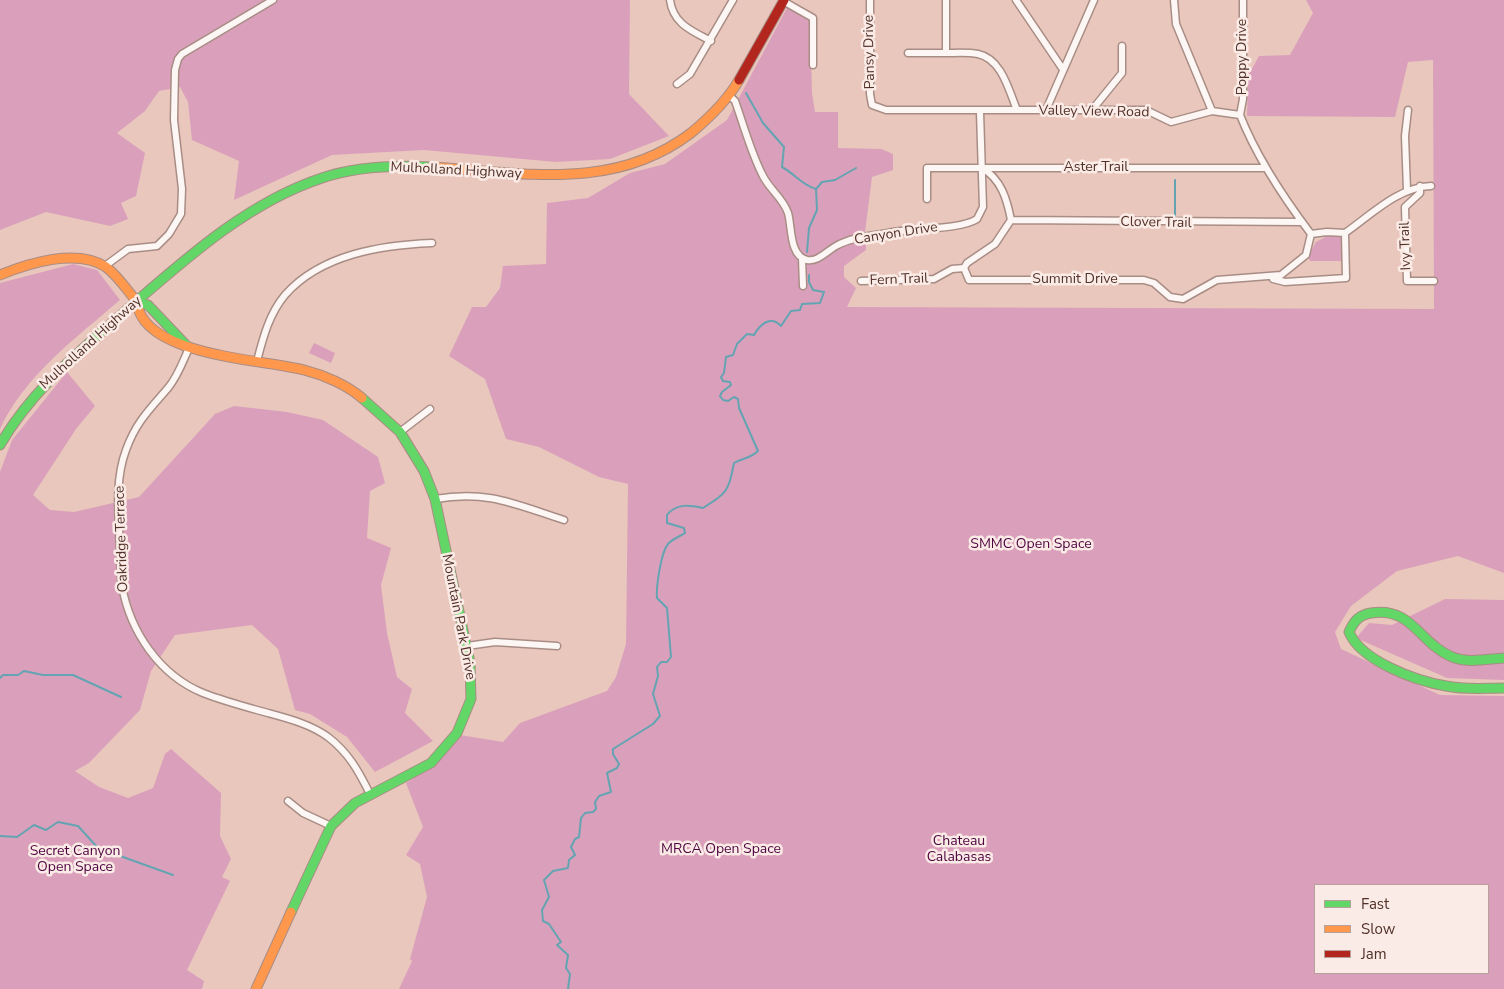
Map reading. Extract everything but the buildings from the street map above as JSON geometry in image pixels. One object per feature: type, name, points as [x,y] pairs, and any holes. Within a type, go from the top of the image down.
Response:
[{"type":"main road","name":"Mulholland Highway","points":[[0,445],[17,416],[42,385],[194,254],[241,221],[279,198],[323,178],[352,170],[403,166],[557,176],[588,175],[622,169],[653,157],[676,144],[697,127],[729,95],[784,1]]},
{"type":"main road","points":[[0,275],[75,257],[88,258],[105,266],[137,302],[148,305],[189,348]]},
{"type":"main road","name":"Mountain Park Drive","points":[[137,302],[138,313],[153,332],[166,340],[189,348],[305,370],[347,387],[376,408],[400,432],[424,471],[435,499],[467,646],[472,681],[471,699],[457,733],[431,763],[370,794],[342,814],[331,826],[256,989]]},
{"type":"main road","points":[[1504,658],[1474,660],[1453,658],[1430,644],[1411,623],[1388,613],[1375,612],[1363,614],[1350,625],[1349,634],[1352,643],[1360,652],[1416,677],[1457,688],[1504,688]]},
{"type":"street","points":[[105,266],[128,249],[157,246],[169,234],[180,214],[182,188],[174,120],[175,70],[178,59],[182,54],[273,0]]},
{"type":"street","points":[[670,0],[672,11],[678,22],[711,41]]},
{"type":"street","points":[[677,84],[690,74],[734,0]]},
{"type":"street","name":"Pansy Drive","points":[[870,0],[870,94],[872,105]]},
{"type":"street","points":[[946,0],[946,53]]},
{"type":"street","points":[[1016,0],[1062,68]]},
{"type":"street","points":[[1046,110],[1062,68],[1094,0]]},
{"type":"street","points":[[1174,0],[1176,24],[1212,111]]},
{"type":"street","name":"Poppy Drive","points":[[1240,115],[1243,99],[1243,0]]},
{"type":"street","points":[[784,1],[813,18],[813,65]]},
{"type":"street","points":[[1092,110],[1122,73],[1122,46]]},
{"type":"street","points":[[908,53],[977,53],[989,59],[999,68],[1017,110]]},
{"type":"street","points":[[729,95],[735,101],[763,176],[782,200],[787,211],[795,248],[802,258],[803,286]]},
{"type":"street","name":"Valley View Road","points":[[872,105],[886,110],[980,112],[1017,110],[1146,110],[1172,122],[1212,111],[1240,115]]},
{"type":"street","points":[[1407,190],[1405,136],[1408,110]]},
{"type":"street","name":"Canyon Drive","points":[[802,258],[810,260],[818,258],[835,246],[857,238],[971,223],[977,220],[983,207],[980,112]]},
{"type":"street","points":[[1240,115],[1248,136],[1266,168],[1311,234],[1327,232],[1345,234],[1407,190],[1420,186],[1431,186]]},
{"type":"street","name":"Aster Trail","points":[[927,199],[927,168],[1266,168]]},
{"type":"street","points":[[964,268],[967,263],[995,244],[1011,220],[1007,200],[995,177],[982,168]]},
{"type":"street","name":"Ivy Trail","points":[[1420,186],[1420,192],[1405,208],[1407,281],[1434,281]]},
{"type":"street","name":"Clover Trail","points":[[1011,220],[1302,222]]},
{"type":"street","name":"Summit Drive","points":[[964,268],[968,280],[1144,280],[1154,283],[1170,297],[1177,300],[1183,299],[1217,280],[1281,276],[1306,255],[1311,234]]},
{"type":"street","points":[[1269,278],[1284,282],[1346,278],[1345,234]]},
{"type":"street","points":[[257,362],[263,338],[276,308],[284,296],[308,276],[354,254],[383,247],[432,243]]},
{"type":"street","name":"Fern Trail","points":[[861,280],[934,279],[952,269],[964,268]]},
{"type":"street","points":[[153,332],[164,323]]},
{"type":"street","name":"Oakridge Terrace","points":[[189,348],[178,373],[151,405],[134,431],[120,471],[118,494],[122,584],[127,607],[149,651],[180,680],[202,692],[316,730],[348,755],[370,794]]},
{"type":"street","points":[[400,432],[430,409]]},
{"type":"street","points":[[435,499],[460,495],[483,495],[564,520]]},
{"type":"street","points":[[467,646],[495,642],[557,646]]},
{"type":"street","points":[[288,802],[303,813],[331,826]]},
{"type":"green space","points":[[0,0],[630,0],[629,94],[669,136],[610,159],[556,162],[424,150],[332,155],[234,200],[239,161],[192,140],[188,102],[180,87],[159,91],[145,111],[117,133],[145,153],[136,196],[121,203],[128,219],[110,226],[46,212],[0,230]]},
{"type":"green space","points":[[1306,0],[1504,0],[1504,573],[1458,556],[1397,571],[1351,606],[1335,632],[1341,649],[1440,695],[1504,696],[1504,989],[399,989],[412,961],[410,959],[427,897],[420,864],[406,855],[423,827],[406,783],[413,779],[410,773],[422,767],[460,735],[503,742],[520,723],[607,691],[616,677],[626,644],[628,484],[599,477],[539,447],[506,439],[485,379],[449,356],[472,307],[486,307],[500,288],[503,266],[546,264],[547,203],[588,198],[630,173],[665,164],[727,120],[787,8],[810,21],[812,93],[815,112],[838,112],[838,148],[881,149],[893,154],[893,170],[872,177],[865,232],[866,250],[844,266],[844,277],[856,288],[847,307],[1434,309],[1433,60],[1408,62],[1395,117],[1247,116],[1248,76],[1259,56],[1290,55],[1313,13]]},
{"type":"green space","points":[[1329,235],[1341,236],[1344,240],[1344,261],[1310,261],[1308,256],[1316,242]]},
{"type":"green space","points":[[73,264],[97,270],[120,300],[69,343],[37,374],[23,391],[0,429],[0,283]]},
{"type":"green space","points":[[314,343],[335,353],[331,363],[309,353]]},
{"type":"green space","name":"Secret Canyon Open Space","points":[[67,372],[95,406],[76,429],[33,495],[50,510],[74,512],[139,497],[215,414],[234,406],[287,412],[323,420],[378,457],[385,483],[370,491],[367,538],[391,548],[381,585],[387,633],[397,677],[412,689],[405,713],[433,741],[375,772],[347,737],[310,714],[295,710],[278,649],[252,625],[175,635],[151,671],[140,710],[89,763],[75,771],[99,787],[128,798],[153,788],[165,754],[171,749],[221,793],[220,836],[231,859],[222,877],[230,881],[187,970],[204,981],[202,989],[0,989],[0,472],[12,440]]},
{"type":"green space","points":[[1445,599],[1504,600],[1504,680],[1447,678],[1356,638],[1369,623],[1392,625]]},
{"type":"waterway","points":[[746,93],[763,123],[784,147],[782,167],[807,185],[816,189],[817,210],[809,228],[807,252]]},
{"type":"waterway","points":[[817,188],[822,182],[835,180],[856,168]]},
{"type":"waterway","points":[[1175,180],[1175,218]]},
{"type":"waterway","points":[[568,989],[570,974],[566,968],[568,955],[557,945],[561,942],[549,924],[543,921],[542,910],[549,897],[544,880],[553,871],[568,868],[569,860],[575,855],[571,847],[575,839],[579,837],[581,818],[585,813],[593,812],[596,809],[595,802],[599,796],[611,792],[607,773],[617,768],[619,764],[613,754],[613,749],[653,724],[660,716],[653,694],[658,676],[657,667],[661,662],[667,662],[671,657],[667,608],[657,598],[658,578],[665,548],[685,533],[684,528],[667,523],[667,515],[679,507],[703,508],[718,498],[728,486],[734,463],[750,457],[758,451],[739,408],[738,399],[734,397],[728,401],[723,400],[720,396],[731,385],[730,382],[723,381],[721,377],[724,373],[726,357],[733,355],[737,344],[747,334],[754,335],[759,327],[766,322],[773,321],[781,326],[791,311],[800,310],[802,304],[820,303],[824,292],[813,290],[809,282],[809,275]]},
{"type":"waterway","points":[[0,678],[3,675],[18,675],[24,671],[43,675],[73,675],[121,697]]},
{"type":"waterway","points":[[0,836],[17,837],[34,825],[46,830],[58,822],[78,826],[98,848],[173,875]]},
{"type":"traffic: fast","points":[[0,445],[26,407],[56,374],[169,273],[216,235],[241,218],[267,202],[294,189],[335,174],[376,167],[431,167]]},
{"type":"traffic: fast","points":[[137,302],[148,305],[186,345]]},
{"type":"traffic: fast","points":[[291,912],[331,826],[355,803],[431,763],[457,733],[471,699],[470,663],[435,499],[424,471],[400,432],[362,398]]},
{"type":"traffic: fast","points":[[1504,658],[1463,660],[1450,656],[1431,643],[1406,620],[1385,612],[1363,615],[1355,622],[1349,632],[1355,642],[1377,661],[1420,680],[1453,687],[1504,688]]},
{"type":"traffic: slow","points":[[431,167],[532,174],[566,174],[598,171],[630,164],[661,152],[691,133],[717,109],[739,80]]},
{"type":"traffic: slow","points":[[0,275],[53,259],[67,258],[94,261],[106,267],[137,302]]},
{"type":"traffic: slow","points":[[137,302],[144,320],[159,334],[181,344],[234,358],[312,372],[342,385],[362,398]]},
{"type":"traffic: slow","points":[[256,989],[291,912]]},
{"type":"traffic: jam","points":[[739,80],[784,0]]},
{"type":"park label","name":"SMMC Open Space","points":[[1031,545]]},
{"type":"park label","name":"MRCA Open Space","points":[[721,850]]},
{"type":"park label","name":"Chateau Calabasas","points":[[959,850]]}]
